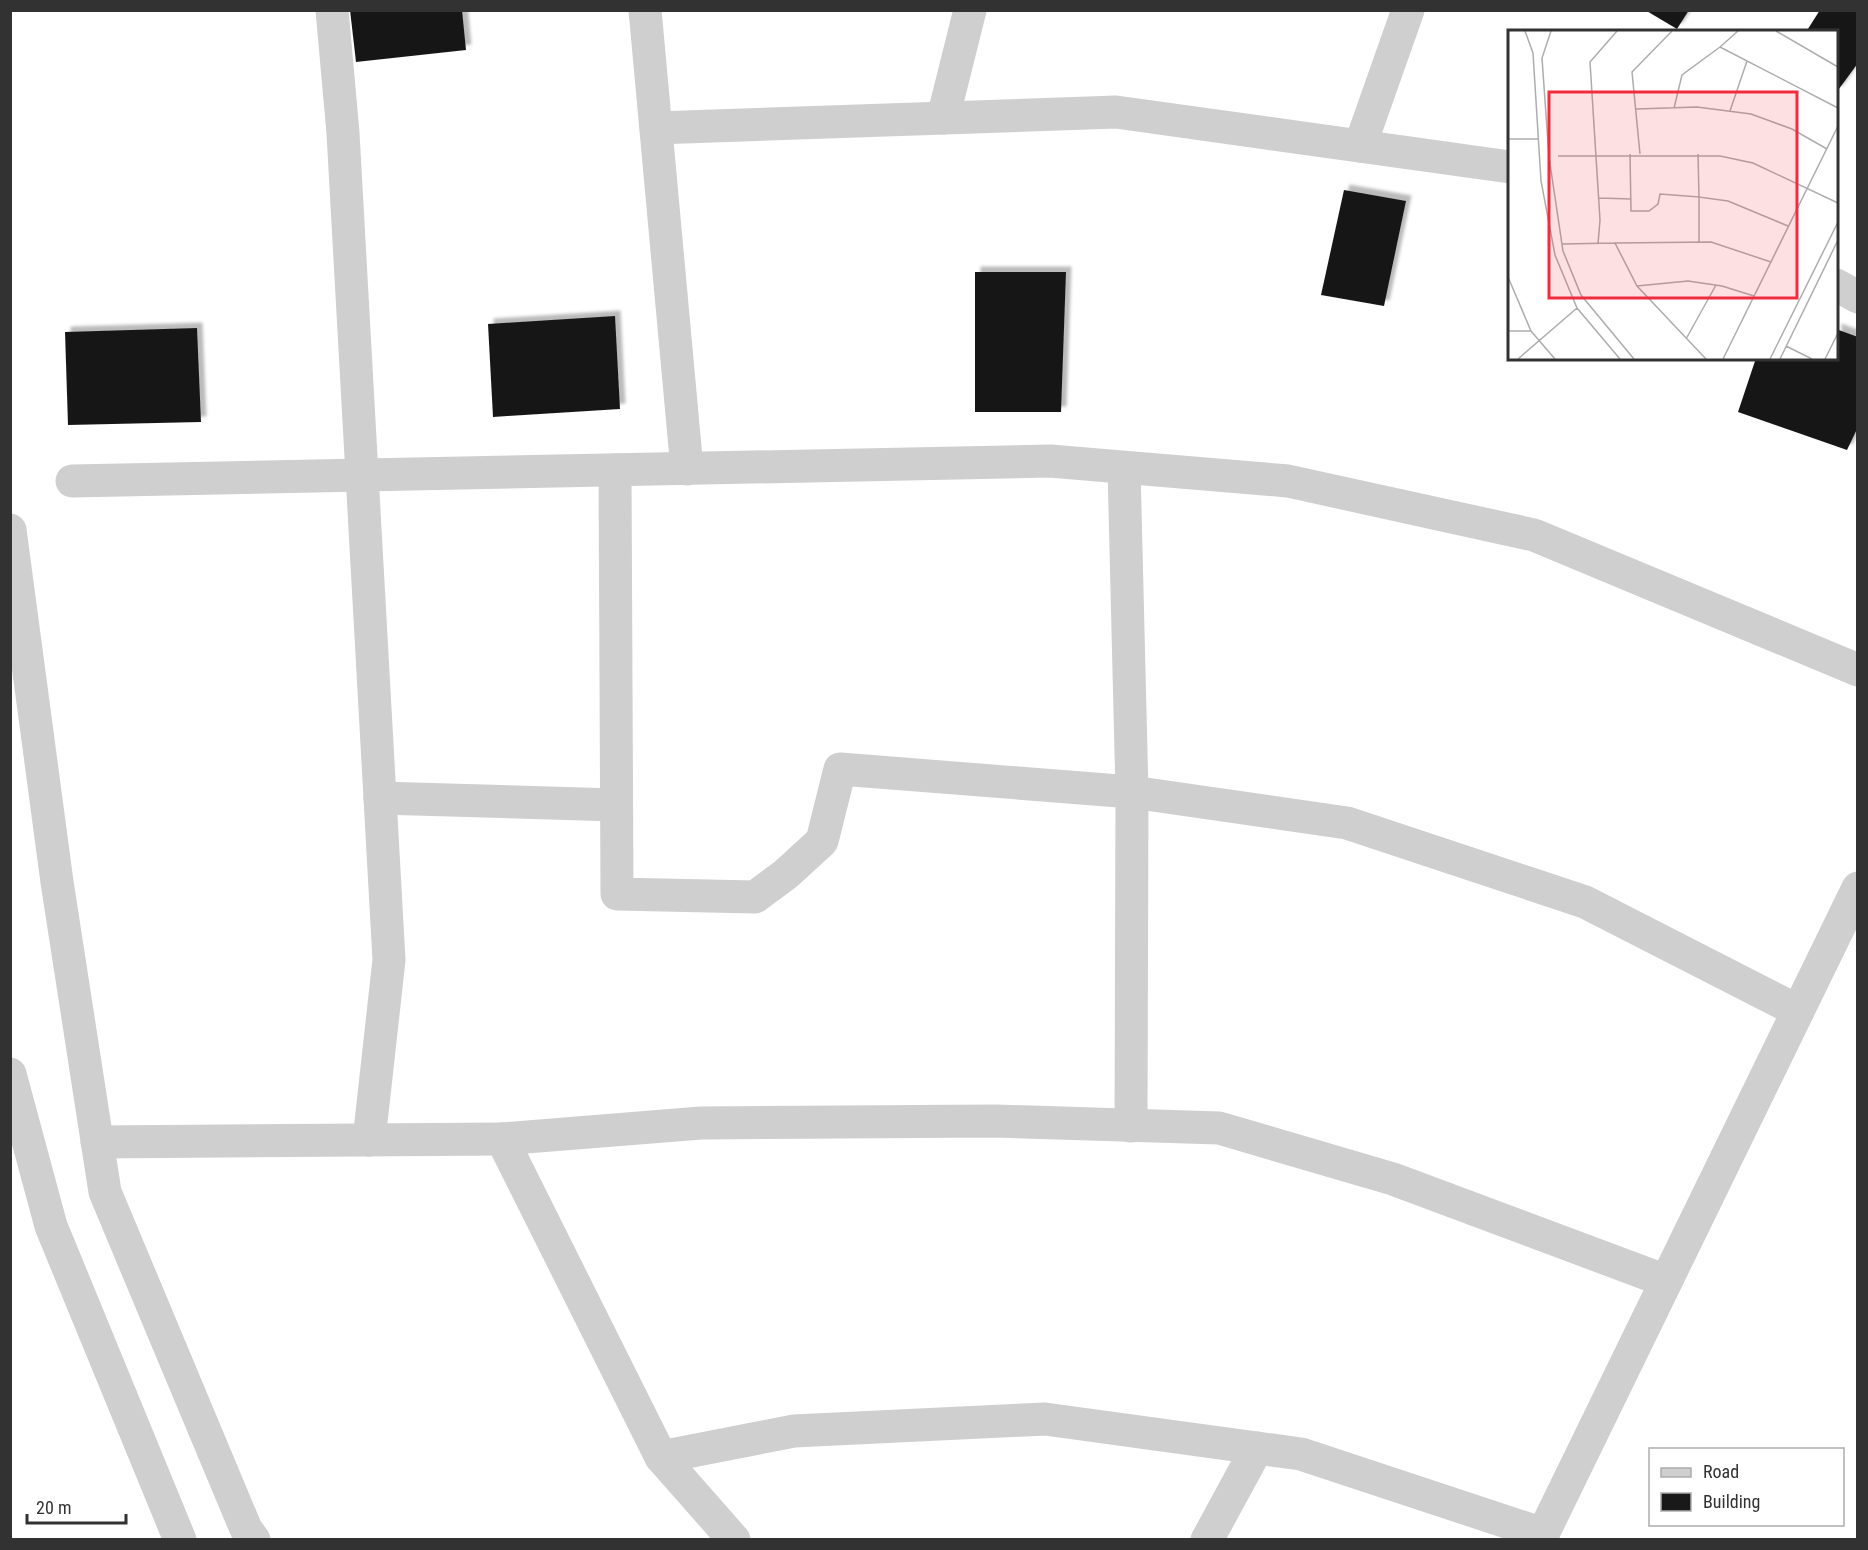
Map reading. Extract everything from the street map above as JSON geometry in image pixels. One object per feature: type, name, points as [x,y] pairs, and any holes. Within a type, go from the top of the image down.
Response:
[{"type":"street","points":[[332,10],[343,133],[389,960],[369,1140]]},
{"type":"street","points":[[645,10],[687,469]]},
{"type":"street","points":[[943,118],[970,10]]},
{"type":"street","points":[[1359,146],[1408,10]]},
{"type":"street","points":[[656,128],[1116,112],[1508,167]]},
{"type":"street","points":[[1838,286],[1857,297]]},
{"type":"street","points":[[72,481],[1050,461],[1288,481],[1534,535],[1857,670]]},
{"type":"street","points":[[1124,468],[1132,792],[1131,1126]]},
{"type":"street","points":[[615,470],[617,894],[755,897],[786,874],[822,841],[840,769],[1132,792],[1347,823],[1585,902],[1798,1011]]},
{"type":"street","points":[[10,530],[57,882],[105,1192],[246,1529],[254,1539]]},
{"type":"street","points":[[380,798],[616,805]]},
{"type":"street","points":[[661,1457],[794,1431],[1045,1419],[1301,1455],[1541,1537],[1857,888]]},
{"type":"street","points":[[10,1074],[51,1226],[180,1539]]},
{"type":"street","points":[[97,1142],[502,1139],[701,1123],[996,1121],[1219,1128],[1393,1179],[1666,1281]]},
{"type":"street","points":[[502,1139],[661,1457],[734,1539]]},
{"type":"street","points":[[1207,1539],[1257,1448]]},
{"type":"building","points":[[350,10],[462,10],[466,50],[356,62]]},
{"type":"building","points":[[1645,10],[1689,10],[1677,29]]},
{"type":"building","points":[[1820,10],[1858,10],[1858,63],[1838,90],[1838,30],[1807,30]]},
{"type":"building","points":[[1344,190],[1406,201],[1384,306],[1321,295]]},
{"type":"building","points":[[975,272],[1066,272],[1061,412],[975,412]]},
{"type":"building","points":[[615,316],[620,409],[493,417],[488,324]]},
{"type":"building","points":[[197,328],[201,422],[68,425],[65,332]]},
{"type":"building","points":[[1838,330],[1858,337],[1858,427],[1847,450],[1738,412],[1755,360],[1838,360]]}]
